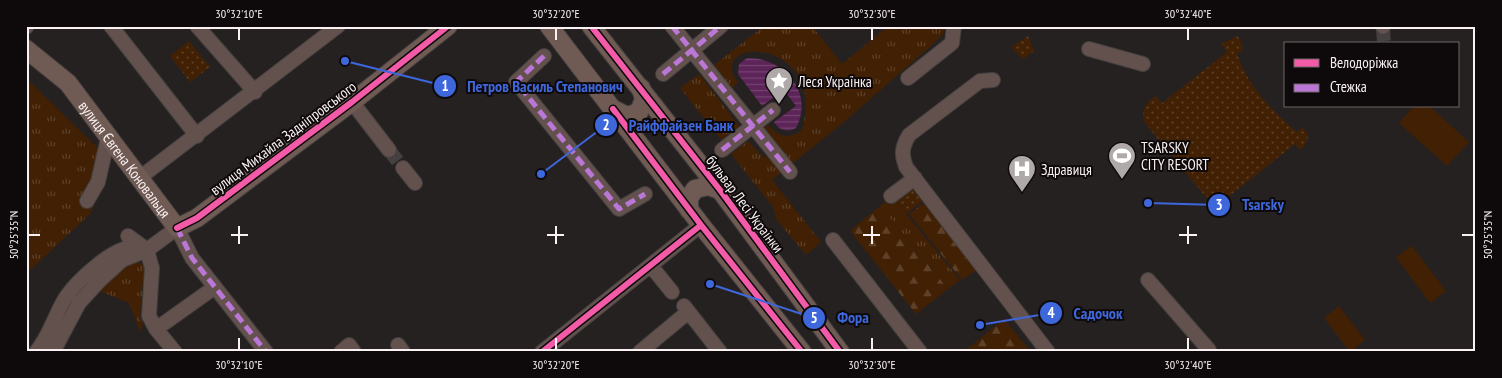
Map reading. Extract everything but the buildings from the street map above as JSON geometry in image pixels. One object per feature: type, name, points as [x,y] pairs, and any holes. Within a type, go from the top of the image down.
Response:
[{"type":"main road","name":"вулиця Михайла Задніпровського","points":[[177,228],[197,218],[352,102],[448,26]]},
{"type":"main road","points":[[548,26],[701,225],[802,352]]},
{"type":"main road","name":"бульвар Лесі Українки","points":[[590,26],[720,190],[840,352]]},
{"type":"main road","name":"вулиця Євгена Коновальця","points":[[26,49],[68,83],[138,179],[177,228]]},
{"type":"main road","points":[[613,109],[627,116],[639,112],[644,99],[641,88]]},
{"type":"main road","points":[[690,210],[689,198],[695,189],[708,186],[720,190]]},
{"type":"street","points":[[111,26],[197,136]]},
{"type":"street","points":[[198,26],[254,92]]},
{"type":"street","points":[[138,179],[197,136],[338,26]]},
{"type":"street","points":[[672,26],[790,172]]},
{"type":"street","points":[[663,74],[721,26]]},
{"type":"street","points":[[908,78],[952,43],[954,26]]},
{"type":"street","points":[[1089,49],[1142,64]]},
{"type":"street","points":[[544,56],[516,82],[619,209],[645,194]]},
{"type":"street","points":[[993,80],[980,81],[908,135],[903,146],[903,157],[915,178],[1048,352]]},
{"type":"street","points":[[352,102],[389,150]]},
{"type":"street","points":[[722,150],[773,110]]},
{"type":"street","points":[[87,201],[98,182],[108,138]]},
{"type":"street","points":[[403,168],[415,183]]},
{"type":"street","points":[[891,196],[915,178]]},
{"type":"street","points":[[542,352],[701,225]]},
{"type":"street","points":[[53,352],[79,303],[122,260],[144,249],[177,228]]},
{"type":"street","name":"вулиця Євгена Коновальця","points":[[177,228],[192,258],[266,352]]},
{"type":"street","points":[[128,236],[144,249],[152,268],[149,316],[156,329],[175,352]]},
{"type":"street","points":[[833,240],[920,352]]},
{"type":"street","points":[[36,352],[44,344],[66,297],[82,279],[110,256],[129,247],[144,249]]},
{"type":"street","points":[[651,266],[672,292]]},
{"type":"street","points":[[1148,280],[1209,350]]},
{"type":"street","points":[[156,329],[215,287]]},
{"type":"street","points":[[640,352],[686,309],[720,352]]},
{"type":"street","points":[[341,352],[349,345],[354,352]]},
{"type":"green space","points":[[764,26],[812,26],[842,64],[888,26],[946,26],[942,36],[844,122],[772,180],[821,242],[806,255],[776,219],[773,207],[731,154],[748,141],[764,158],[777,149],[762,130],[768,125],[784,136],[792,135],[802,130],[806,99],[798,76],[784,61],[767,53],[750,52],[737,57],[732,68],[738,83],[732,88],[714,65]]},
{"type":"green space","points":[[1028,36],[1034,51],[1023,59],[1011,47]]},
{"type":"green space","points":[[1237,36],[1243,49],[1237,54],[1254,88],[1278,115],[1297,132],[1302,128],[1307,132],[1308,140],[1301,150],[1295,144],[1223,201],[1216,202],[1205,196],[1145,123],[1143,111],[1155,96],[1162,103],[1227,52],[1221,44]]},
{"type":"green space","points":[[189,41],[210,67],[190,82],[170,56]]},
{"type":"green space","points":[[699,74],[739,126],[721,140],[680,88]]},
{"type":"green space","points":[[26,78],[109,159],[91,213],[26,274]]},
{"type":"green space","points":[[1412,108],[1431,108],[1469,142],[1447,166],[1399,123]]},
{"type":"green space","points":[[915,178],[929,196],[906,214],[891,196]]},
{"type":"green space","points":[[892,197],[960,280],[948,289],[880,206]]},
{"type":"green space","points":[[929,199],[981,267],[962,280],[909,214]]},
{"type":"green space","points":[[880,206],[948,289],[916,314],[850,231]]},
{"type":"green space","points":[[1412,246],[1446,291],[1430,303],[1396,257]]},
{"type":"green space","points":[[132,257],[144,266],[140,318],[143,324],[140,332],[129,303],[95,289]]},
{"type":"green space","points":[[1339,306],[1365,340],[1350,352],[1324,318]]},
{"type":"green space","points":[[1004,319],[1031,352],[967,352],[966,350]]},
{"type":"shaded area","points":[[747,58],[773,63],[792,79],[798,90],[801,102],[801,115],[796,128],[784,130],[774,122],[796,106],[784,90],[762,106],[738,74],[739,64]]},
{"type":"tunnel","points":[[1383,27],[1384,42]]},
{"type":"tunnel","points":[[389,150],[403,168]]},
{"type":"marked path","points":[[672,26],[790,172]]},
{"type":"marked path","points":[[663,74],[721,26]]},
{"type":"marked path","points":[[544,56],[516,82],[619,209],[645,194]]},
{"type":"marked path","points":[[722,150],[773,110]]},
{"type":"marked path","points":[[177,228],[192,258],[266,352]]},
{"type":"cycle path","points":[[177,228],[197,218],[352,102],[448,26]]},
{"type":"cycle path","points":[[591,26],[720,190],[840,352]]},
{"type":"cycle path","points":[[613,109],[701,225],[802,352]]},
{"type":"cycle path","points":[[542,352],[701,225]]},
{"type":"place","name":"Петров Василь Степанович","points":[[345,61]]},
{"type":"place","name":"Леся Українка","points":[[779,105]]},
{"type":"place","name":"Райффайзен Банк","points":[[541,174]]},
{"type":"place","name":"TSARSKY CITY RESORT","points":[[1122,180]]},
{"type":"place","name":"Здравиця","points":[[1022,193]]},
{"type":"place","name":"Tsarsky","points":[[1148,203]]},
{"type":"place","name":"Фора","points":[[710,284]]},
{"type":"place","name":"Садочок","points":[[980,325]]}]
